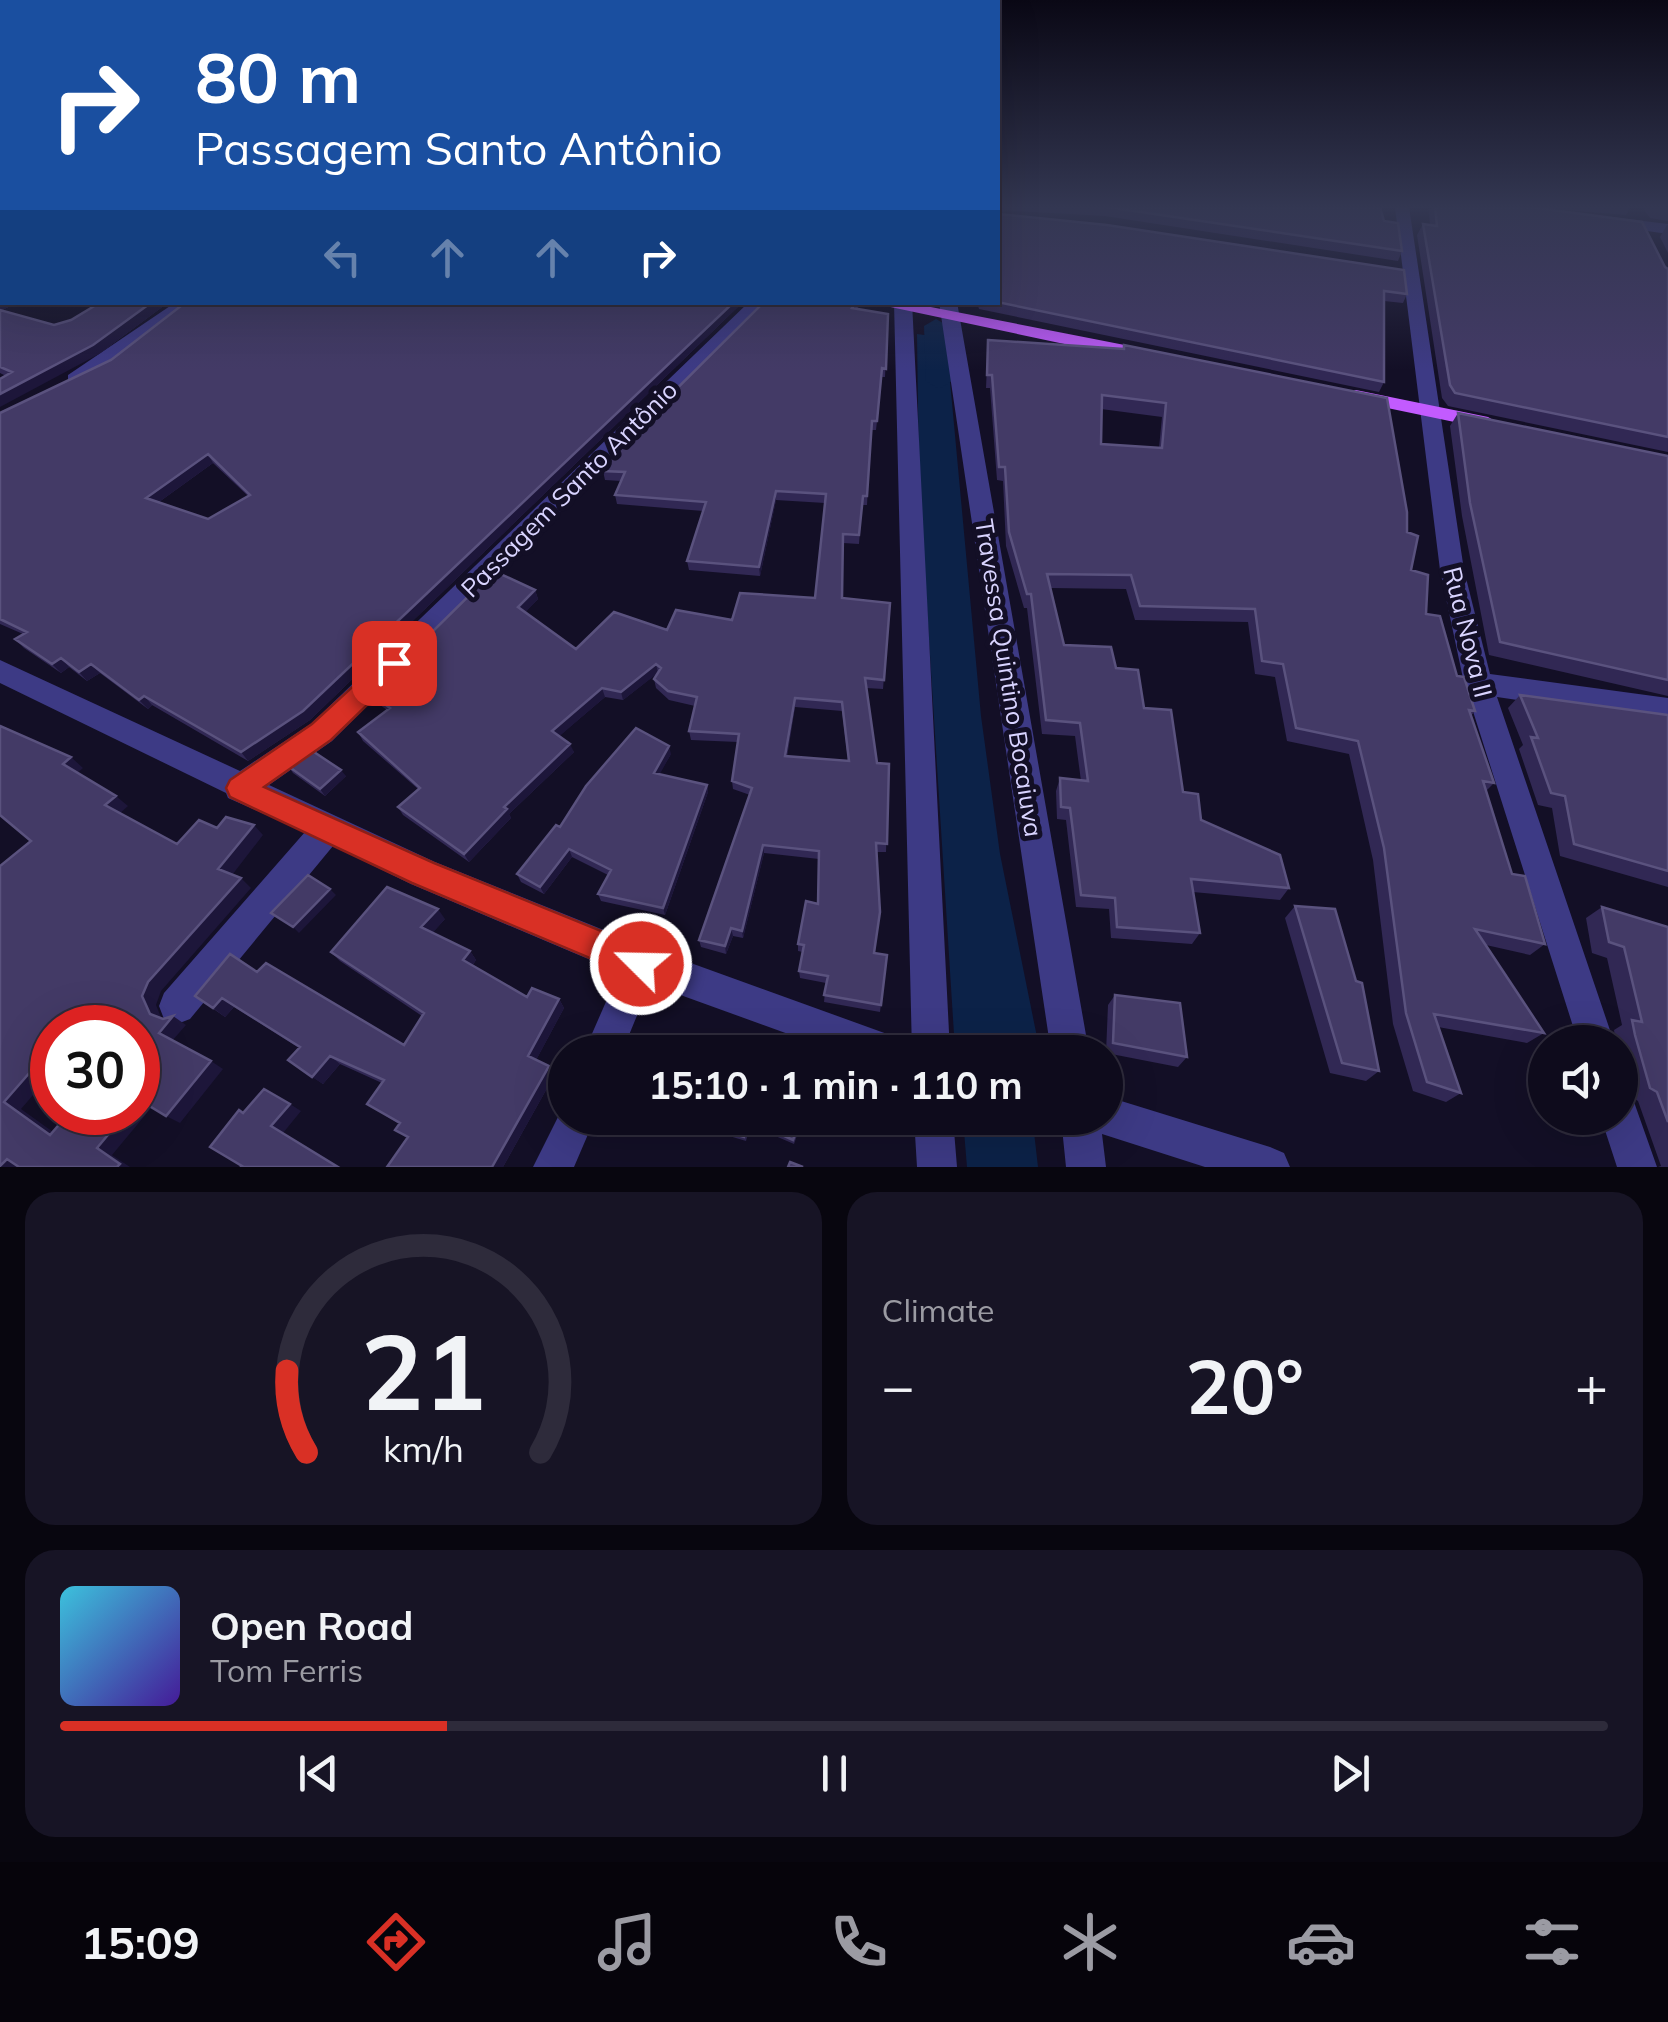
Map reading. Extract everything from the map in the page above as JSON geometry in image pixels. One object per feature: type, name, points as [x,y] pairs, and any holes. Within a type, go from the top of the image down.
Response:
[{"type":"main road","points":[[903,305],[949,310],[1160,358]]},
{"type":"main road","points":[[1332,392],[1501,426]]},
{"type":"street","name":"Rua Nova II","points":[[1402,261],[1452,570],[1478,683],[1590,1025]]},
{"type":"street","points":[[52,392],[108,361],[184,305]]},
{"type":"street","name":"Passagem Santo Antônio","points":[[240,788],[322,732],[757,305]]},
{"type":"street","points":[[894,305],[930,1035]]},
{"type":"street","name":"Travessa Quintino Bocaiuva","points":[[949,310],[1067,1035]]},
{"type":"street","points":[[0,671],[327,828],[641,964],[840,1035]]},
{"type":"street","points":[[1478,683],[1668,710]]},
{"type":"street","points":[[177,1006],[327,828]]},
{"type":"street","points":[[610,1035],[641,964]]},
{"type":"street","points":[[1123,1122],[1270,1167]]},
{"type":"street","points":[[553,1167],[567,1135]]},
{"type":"street","points":[[935,1135],[937,1167]]},
{"type":"street","points":[[1082,1135],[1086,1167]]},
{"type":"street","points":[[1626,1135],[1637,1167]]},
{"type":"water","points":[[917,334],[946,338],[981,716],[1000,854],[1037,1035],[954,1035],[919,481]]},
{"type":"water","points":[[964,1135],[1034,1135],[1038,1167],[967,1167]]},
{"type":"building","points":[[1000,261],[1348,261],[1404,270],[1407,294],[1384,291],[1384,382],[1000,303]]},
{"type":"building","points":[[1429,261],[1662,261],[1668,269],[1668,437],[1455,393],[1450,385]]},
{"type":"building","points":[[96,305],[148,305],[93,345],[0,394],[0,379],[12,372],[0,367],[0,310],[54,325]]},
{"type":"building","points":[[182,305],[731,305],[303,711],[241,752],[144,696],[139,700],[91,664],[79,672],[61,658],[52,664],[15,639],[27,632],[0,619],[0,413],[111,360]],"holes":[[[208,454],[250,495],[208,519],[146,498]]]},
{"type":"building","points":[[761,305],[854,305],[852,308],[888,314],[886,369],[882,368],[877,421],[872,421],[867,496],[863,496],[859,535],[843,534],[842,598],[890,603],[884,680],[865,678],[877,763],[889,764],[887,844],[876,843],[880,912],[874,953],[887,955],[881,1005],[824,995],[828,976],[799,971],[804,945],[798,944],[806,901],[818,904],[819,851],[763,845],[742,931],[731,928],[725,946],[699,940],[752,788],[732,781],[739,734],[689,731],[697,697],[668,691],[654,679],[661,668],[656,664],[621,692],[602,688],[552,731],[570,744],[504,807],[507,809],[464,854],[398,807],[420,788],[358,732],[390,708],[370,693],[494,571],[535,590],[518,607],[576,649],[614,612],[667,630],[676,610],[732,620],[740,593],[815,598],[826,494],[776,491],[759,567],[687,561],[706,502],[615,495],[625,472],[603,471],[608,457]],"holes":[[[795,698],[842,702],[849,761],[785,756]]]},
{"type":"building","points":[[988,340],[1124,349],[1124,345],[1387,398],[1407,532],[1418,536],[1411,570],[1428,575],[1426,614],[1440,616],[1457,676],[1464,677],[1475,711],[1469,710],[1494,783],[1483,781],[1512,874],[1525,876],[1545,944],[1475,929],[1539,1025],[1528,1025],[1528,1030],[1434,1014],[1461,1093],[1427,1082],[1406,1013],[1384,848],[1358,741],[1296,728],[1283,664],[1262,661],[1255,609],[1140,606],[1131,575],[1047,574],[1064,645],[1111,647],[1116,668],[1138,670],[1144,708],[1171,710],[1183,792],[1198,794],[1201,820],[1280,855],[1289,888],[1191,879],[1200,933],[1117,927],[1115,898],[1081,895],[1070,808],[1061,807],[1060,778],[1088,781],[1080,723],[1046,720],[1031,594],[1027,594],[1009,532],[1005,467],[999,467],[992,375],[987,375]],"holes":[[[1102,395],[1166,403],[1162,448],[1101,444]]]},
{"type":"building","points":[[1458,413],[1668,456],[1668,680],[1500,642],[1470,503]]},
{"type":"building","points":[[1520,695],[1668,715],[1668,871],[1574,844],[1565,796],[1551,793],[1531,737],[1538,738]]},
{"type":"building","points":[[0,726],[71,757],[63,764],[116,796],[105,805],[177,844],[199,820],[217,828],[226,817],[254,825],[218,869],[241,878],[148,982],[142,996],[146,1005],[30,1005],[30,1072],[4,1102],[30,1121],[30,1135],[108,1135],[97,1148],[120,1164],[117,1167],[19,1167],[7,1159],[0,1166],[0,866],[31,841],[0,815]]},
{"type":"building","points":[[636,728],[669,746],[654,773],[707,785],[663,908],[598,894],[611,870],[569,849],[540,887],[517,874],[556,825],[560,827],[586,786]]},
{"type":"building","points":[[311,750],[341,770],[320,789],[288,766]]},
{"type":"building","points":[[308,875],[330,889],[293,927],[271,913]]},
{"type":"building","points":[[387,887],[438,909],[421,927],[470,951],[463,960],[527,997],[532,988],[559,999],[528,1056],[548,1068],[492,1167],[387,1167],[408,1137],[395,1130],[400,1123],[367,1104],[384,1080],[330,1056],[312,1077],[288,1060],[300,1047],[222,998],[213,1008],[195,996],[230,954],[257,972],[266,963],[404,1045],[424,1013],[331,952]]},
{"type":"building","points":[[1295,906],[1335,909],[1356,981],[1362,983],[1379,1071],[1342,1063]]},
{"type":"building","points":[[1602,907],[1668,927],[1668,1122],[1657,1092],[1650,1088],[1638,1046],[1638,1025],[1633,1025],[1632,1020],[1642,1022],[1624,947],[1609,942]]},
{"type":"building","points":[[1115,995],[1180,1003],[1187,1057],[1123,1045],[1123,1035],[1113,1035]]},
{"type":"building","points":[[173,1016],[160,1032],[160,1018]]},
{"type":"building","points":[[160,1034],[211,1061],[166,1116],[160,1112]]},
{"type":"building","points":[[264,1089],[290,1104],[271,1126],[338,1167],[241,1167],[210,1147],[239,1110],[243,1113]]},
{"type":"waterway","points":[[936,326],[939,381]]},
{"type":"route","points":[[394,663],[322,732],[240,788],[423,873],[641,964]]}]
